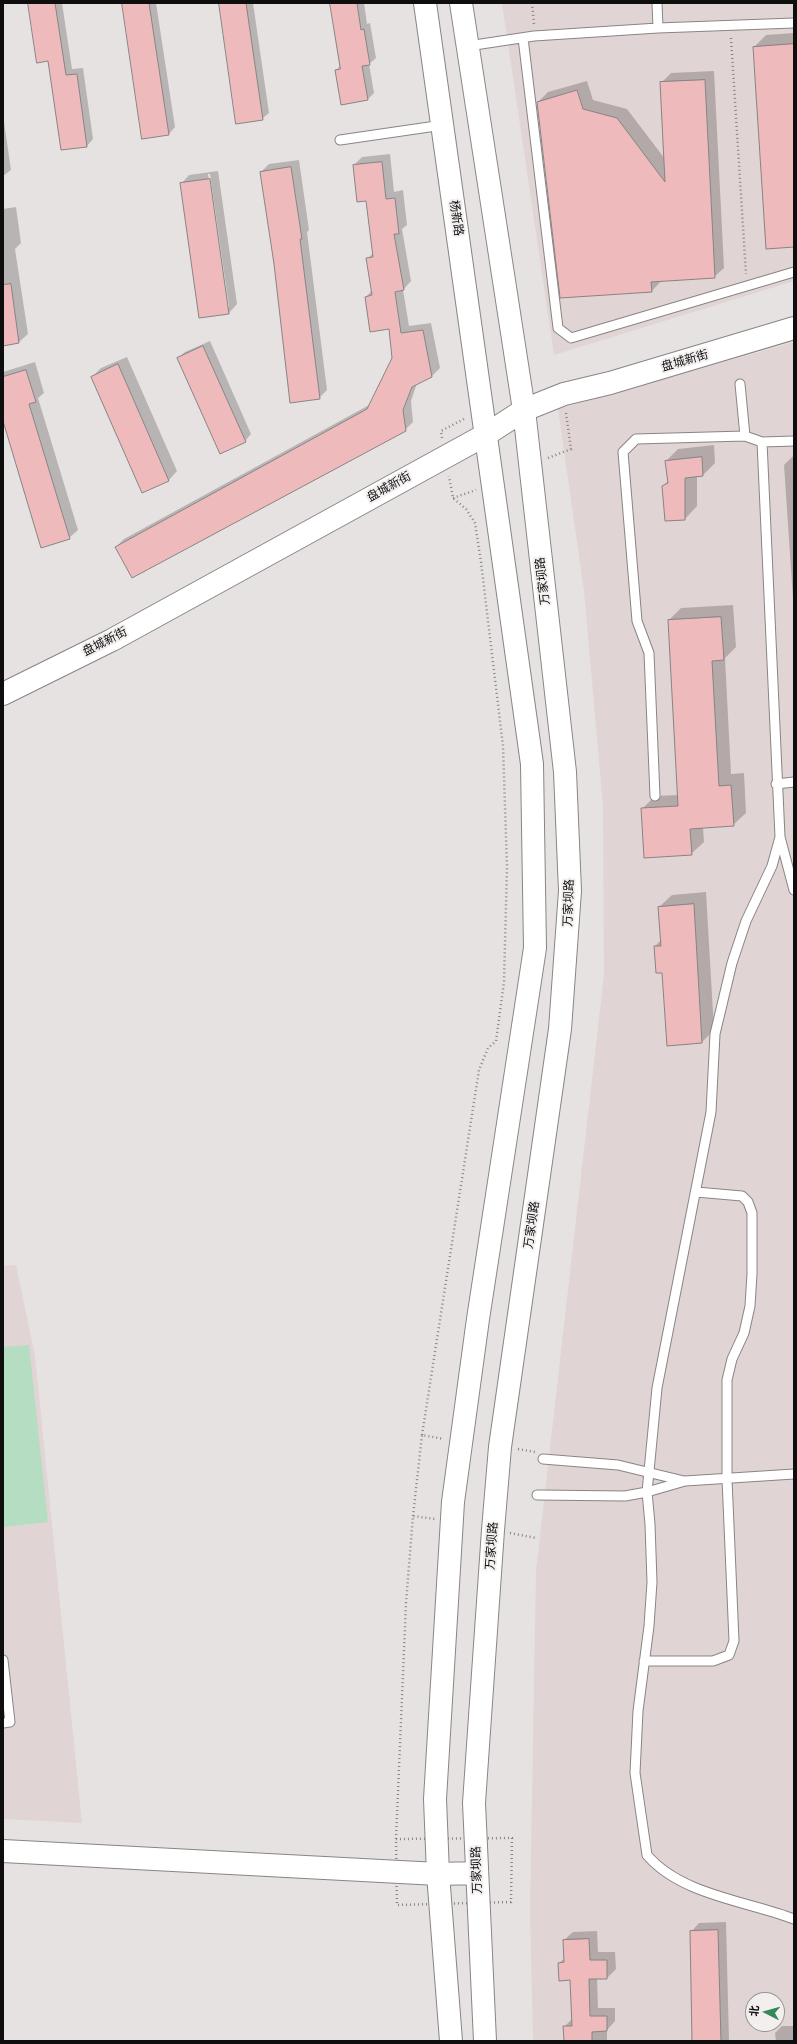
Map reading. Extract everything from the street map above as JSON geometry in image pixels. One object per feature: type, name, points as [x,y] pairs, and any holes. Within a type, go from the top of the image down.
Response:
[{"type":"main road","name":"杨新路","points":[[425,3],[487,434]]},
{"type":"main road","points":[[461,3],[524,410]]},
{"type":"main road","name":"盘城新街","points":[[3,694],[112,640],[487,434],[524,410],[564,394],[610,383],[794,328]]},
{"type":"main road","name":"万家坝路","points":[[485,2041],[476,1873],[474,1803],[493,1530],[500,1447],[560,1030],[570,891],[565,772],[524,410]]},
{"type":"main road","points":[[451,2041],[438,1874],[435,1800],[453,1502],[478,1319],[535,948],[532,764],[487,434]]},
{"type":"main road","points":[[3,1852],[438,1874],[476,1873]]},
{"type":"lane","points":[[657,3],[658,28]]},
{"type":"lane","points":[[467,46],[534,36],[658,28],[794,22]]},
{"type":"lane","points":[[523,38],[558,328],[571,338],[794,272]]},
{"type":"lane","points":[[340,140],[443,125]]},
{"type":"lane","points":[[740,384],[745,436]]},
{"type":"lane","points":[[655,796],[649,653],[637,621],[623,452],[636,439],[745,436],[762,442],[794,441]]},
{"type":"lane","points":[[762,442],[772,653],[776,784],[780,837],[794,890]]},
{"type":"lane","points":[[776,784],[794,782]]},
{"type":"lane","points":[[780,837],[772,866],[746,921],[730,970],[715,1034],[711,1112],[657,1388],[647,1492],[650,1524],[652,1582],[635,1773],[647,1855],[656,1866],[681,1882],[794,1919]]},
{"type":"lane","points":[[644,1661],[713,1661],[729,1654],[734,1641],[727,1479],[727,1380],[732,1359],[744,1333],[750,1306],[752,1274],[752,1213],[748,1202],[742,1196],[696,1192]]},
{"type":"lane","points":[[543,1459],[618,1465],[685,1481]]},
{"type":"lane","points":[[537,1495],[625,1496],[647,1492],[685,1481],[794,1474]]},
{"type":"lane","points":[[3,1660],[10,1722],[3,1723]]},
{"type":"path","points":[[532,3],[534,36]]},
{"type":"path","points":[[730,25],[747,286]]},
{"type":"path","points":[[422,1434],[479,1070],[488,1048],[496,1041],[504,975],[507,867],[503,746],[475,523],[466,509],[453,498]]},
{"type":"path","points":[[396,1839],[402,1663],[413,1516],[452,1522]]},
{"type":"path","points":[[493,1530],[536,1538]]},
{"type":"shaded area","points":[[502,3],[794,3],[794,281],[554,355]]},
{"type":"shaded area","points":[[794,342],[794,2041],[533,2041],[530,1910],[536,1571],[604,974],[603,806],[584,591],[558,409]]},
{"type":"shaded area","points":[[16,1265],[35,1356],[82,1823],[3,1819],[3,1266]]},
{"type":"green space","points":[[29,1345],[48,1522],[3,1527],[3,1347]]},
{"type":"building","points":[[28,3],[55,3],[66,75],[77,74],[87,147],[61,150],[48,61],[37,63]]},
{"type":"building","points":[[122,3],[149,3],[169,135],[142,139]]},
{"type":"building","points":[[219,3],[246,3],[263,120],[236,124]]},
{"type":"building","points":[[330,3],[357,3],[361,30],[364,29],[370,65],[362,66],[368,100],[341,105],[335,70],[340,69]]},
{"type":"building","points":[[794,44],[794,247],[766,249],[753,47]]},
{"type":"building","points":[[705,80],[715,278],[651,282],[652,292],[560,298],[537,102],[577,90],[583,109],[617,118],[665,182],[660,82]]},
{"type":"building","points":[[382,162],[386,199],[395,198],[399,234],[394,234],[404,290],[395,292],[401,333],[423,330],[432,377],[412,387],[403,410],[406,431],[132,578],[115,547],[367,409],[392,358],[389,329],[370,332],[365,297],[372,295],[366,258],[373,257],[366,201],[357,202],[353,165]]},
{"type":"building","points":[[291,167],[302,239],[300,239],[320,399],[290,403],[274,264],[260,172]]},
{"type":"building","points":[[210,179],[229,314],[199,318],[180,183]]},
{"type":"building","points":[[11,284],[19,343],[3,346],[3,285]]},
{"type":"building","points":[[203,346],[246,442],[220,454],[177,358]]},
{"type":"building","points":[[118,364],[169,481],[142,493],[91,377]]},
{"type":"building","points":[[26,370],[36,402],[29,404],[70,539],[41,548],[3,421],[3,377]]},
{"type":"building","points":[[702,457],[703,476],[685,478],[685,520],[665,521],[662,486],[668,483],[665,461]]},
{"type":"building","points":[[721,617],[724,660],[712,661],[719,786],[731,785],[734,826],[690,829],[692,855],[644,858],[641,808],[678,806],[668,620]]},
{"type":"building","points":[[694,904],[702,1043],[667,1046],[662,973],[656,973],[654,946],[661,946],[658,907]]},
{"type":"building","points":[[718,1930],[721,2041],[692,2041],[690,1931]]},
{"type":"building","points":[[589,1939],[590,1960],[607,1960],[607,1979],[589,1979],[590,2016],[607,2016],[607,2031],[592,2032],[592,2041],[564,2041],[563,2026],[572,2026],[570,1980],[559,1981],[558,1963],[564,1962],[563,1940]]}]
